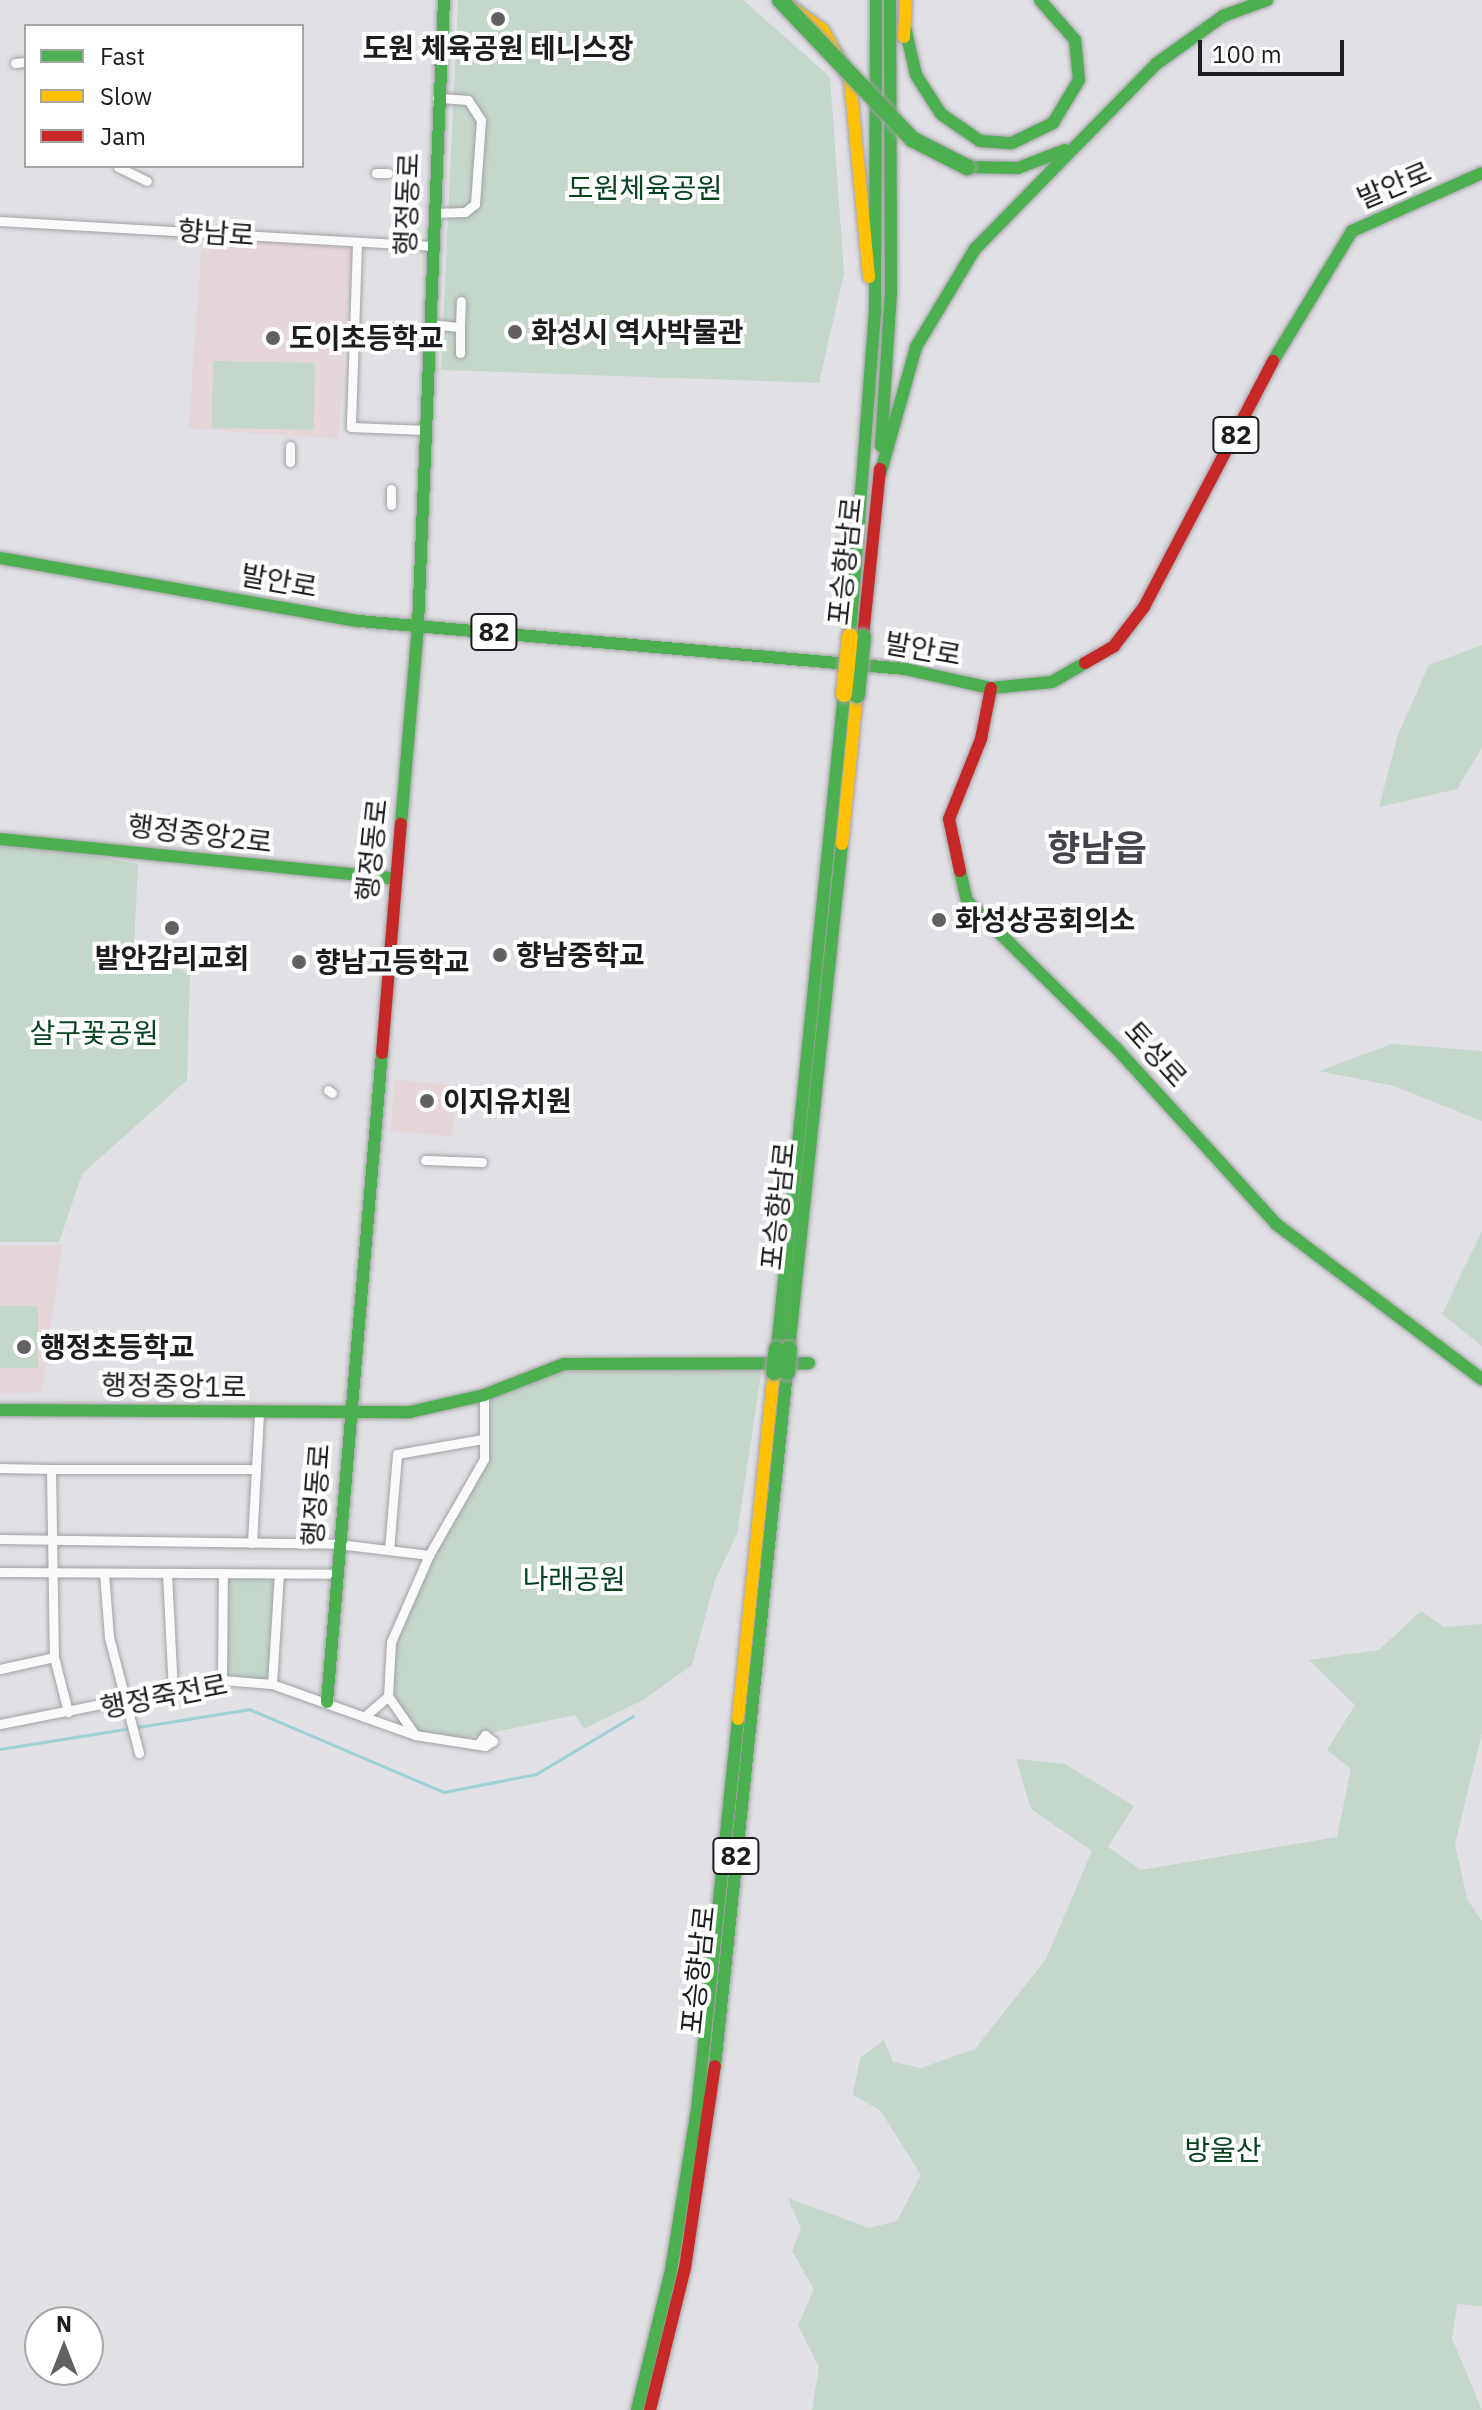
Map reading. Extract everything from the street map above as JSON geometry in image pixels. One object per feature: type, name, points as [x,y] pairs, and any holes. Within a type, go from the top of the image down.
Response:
[{"type":"main road","name":"행정동로","points":[[327,1702],[348,1415],[418,625],[437,98],[444,0]]},
{"type":"main road","points":[[779,0],[912,139],[967,167],[1049,161],[1077,141]]},
{"type":"main road","points":[[779,0],[823,30],[850,79],[875,309]]},
{"type":"main road","name":"포승향남로","points":[[857,637],[894,21],[876,0]]},
{"type":"main road","name":"포승향남로","points":[[637,2410],[652,2378],[663,2336],[697,2110],[781,1372],[857,637],[879,478],[891,154],[894,21],[890,0]]},
{"type":"main road","points":[[906,0],[894,21],[916,75],[941,114],[980,141],[1012,143],[1053,123],[1079,80],[1075,40],[1040,0]]},
{"type":"main road","points":[[879,478],[916,347],[947,286],[1077,141],[1189,37],[1267,0]]},
{"type":"main road","name":"발안로","points":[[0,558],[418,625],[905,669],[991,688],[1052,682],[1114,646],[1190,525],[1332,255],[1377,216],[1482,173]]},
{"type":"main road","name":"토성로","points":[[991,688],[981,739],[949,819],[967,901],[1117,1049],[1276,1224],[1482,1379]]},
{"type":"main road","name":"행정중앙2로","points":[[0,839],[394,878]]},
{"type":"main road","name":"행정중앙1로","points":[[0,1410],[348,1415],[410,1412],[484,1395],[564,1364],[809,1363]]},
{"type":"main road","name":"포승향남로","points":[[650,2410],[652,2378]]},
{"type":"street","points":[[433,213],[465,212],[475,204],[481,120],[468,100],[437,98]]},
{"type":"street","points":[[120,168],[147,181]]},
{"type":"street","points":[[376,173],[388,173]]},
{"type":"street","name":"향남로","points":[[0,221],[431,246]]},
{"type":"street","points":[[357,243],[351,427],[426,430]]},
{"type":"street","points":[[460,353],[461,301]]},
{"type":"street","points":[[430,324],[460,327]]},
{"type":"street","points":[[290,446],[290,462]]},
{"type":"street","points":[[391,489],[391,505]]},
{"type":"street","points":[[425,1160],[482,1162]]},
{"type":"street","points":[[415,1735],[388,1696],[391,1642],[429,1555],[476,1480],[483,1439],[484,1395]]},
{"type":"street","points":[[252,1543],[259,1414]]},
{"type":"street","points":[[389,1550],[397,1454],[483,1439]]},
{"type":"street","points":[[0,1468],[256,1469]]},
{"type":"street","points":[[51,1469],[48,1540],[54,1657],[68,1712]]},
{"type":"street","points":[[0,1539],[338,1544],[429,1555]]},
{"type":"street","points":[[0,1572],[336,1574]]},
{"type":"street","points":[[104,1573],[126,1703],[139,1753]]},
{"type":"street","points":[[167,1573],[173,1690]]},
{"type":"street","points":[[222,1680],[223,1573]]},
{"type":"street","points":[[272,1684],[279,1574]]},
{"type":"street","points":[[0,1669],[54,1657]]},
{"type":"street","name":"행정죽전로","points":[[0,1724],[126,1703],[222,1680],[272,1684],[415,1735],[480,1742]]},
{"type":"street","points":[[364,1717],[388,1696]]},
{"type":"shaded area","name":"도이초등학교","points":[[202,237],[352,247],[338,439],[189,429]]},
{"type":"shaded area","points":[[395,1080],[457,1085],[452,1136],[391,1131]]},
{"type":"shaded area","name":"행정초등학교","points":[[62,1245],[42,1392],[0,1394],[0,1246]]},
{"type":"green space","name":"도원체육공원","points":[[458,0],[743,0],[830,77],[844,273],[819,383],[441,370]]},
{"type":"green space","points":[[213,361],[315,363],[314,430],[212,428]]},
{"type":"green space","points":[[1482,645],[1482,748],[1457,789],[1379,807],[1398,735],[1429,665]]},
{"type":"green space","name":"살구꽃공원","points":[[0,839],[138,864],[134,947],[190,974],[187,1080],[82,1174],[59,1242],[0,1242]]},
{"type":"green space","points":[[1392,1044],[1482,1051],[1482,1121],[1394,1086],[1319,1071]]},
{"type":"green space","points":[[1482,1231],[1482,1346],[1442,1314]]},
{"type":"green space","points":[[0,1306],[38,1306],[38,1368],[0,1368]]},
{"type":"green space","name":"나래공원","points":[[763,1362],[737,1534],[715,1580],[692,1665],[643,1700],[584,1729],[575,1715],[448,1742],[415,1735],[388,1696],[387,1665],[429,1555],[484,1459],[484,1395],[542,1370]]},
{"type":"green space","points":[[223,1573],[279,1574],[277,1681],[221,1680]]},
{"type":"green space","name":"방울산","points":[[1421,1611],[1444,1627],[1482,1624],[1482,1733],[1455,1844],[1467,1899],[1482,1921],[1482,2306],[1457,2304],[1452,2339],[1482,2410],[812,2410],[819,2367],[798,2325],[814,2289],[792,2251],[801,2229],[788,2198],[869,2228],[897,2221],[921,2175],[880,2110],[853,2095],[860,2058],[884,2040],[893,2062],[921,2068],[975,2049],[1046,1959],[1092,1851],[1031,1809],[1016,1759],[1065,1764],[1134,1806],[1108,1847],[1141,1870],[1337,1837],[1351,1769],[1327,1750],[1355,1705],[1309,1660],[1379,1650]]},
{"type":"waterway","points":[[0,1749],[249,1709],[444,1792],[536,1774],[633,1716]]},
{"type":"traffic: fast","points":[[401,824],[418,625],[444,0]]},
{"type":"traffic: fast","points":[[780,0],[912,139],[967,167]]},
{"type":"traffic: fast","points":[[850,636],[875,309],[876,0]]},
{"type":"traffic: fast","points":[[881,446],[891,293],[890,0]]},
{"type":"traffic: fast","points":[[905,27],[916,75],[941,114],[980,141],[1012,143],[1053,123],[1079,80],[1075,40],[1040,0]]},
{"type":"traffic: fast","points":[[879,478],[916,347],[975,249],[1156,64],[1223,16],[1267,0]]},
{"type":"traffic: fast","points":[[967,167],[1018,168],[1065,150]]},
{"type":"traffic: fast","points":[[1273,361],[1352,231],[1482,173]]},
{"type":"traffic: fast","points":[[0,558],[359,621],[905,669],[991,688],[1052,682],[1085,663]]},
{"type":"traffic: fast","points":[[857,695],[863,637]]},
{"type":"traffic: fast","points":[[777,1349],[844,694]]},
{"type":"traffic: fast","points":[[0,839],[394,878]]},
{"type":"traffic: fast","points":[[789,1349],[842,844]]},
{"type":"traffic: fast","points":[[960,871],[967,901],[1117,1049],[1276,1224],[1482,1379]]},
{"type":"traffic: fast","points":[[327,1702],[382,1053]]},
{"type":"traffic: fast","points":[[774,1372],[777,1349]]},
{"type":"traffic: fast","points":[[787,1372],[789,1349]]},
{"type":"traffic: fast","points":[[0,1410],[410,1412],[484,1395],[564,1364],[809,1363]]},
{"type":"traffic: fast","points":[[715,2066],[787,1372]]},
{"type":"traffic: fast","points":[[637,2410],[671,2270],[697,2110],[738,1719]]},
{"type":"traffic: slow","points":[[904,37],[906,0]]},
{"type":"traffic: slow","points":[[787,4],[823,30],[850,79],[869,277]]},
{"type":"traffic: slow","points":[[844,694],[850,636]]},
{"type":"traffic: slow","points":[[842,844],[857,695]]},
{"type":"traffic: slow","points":[[738,1719],[774,1372]]},
{"type":"traffic: jam","points":[[1085,663],[1114,646],[1144,607],[1273,361]]},
{"type":"traffic: jam","points":[[863,637],[880,469]]},
{"type":"traffic: jam","points":[[960,871],[949,819],[981,739],[991,688]]},
{"type":"traffic: jam","points":[[382,1053],[401,824]]},
{"type":"traffic: jam","points":[[650,2410],[685,2268],[715,2066]]},
{"type":"place","name":"도원 체육공원 테니스장","points":[[498,19]]},
{"type":"place","name":"화성시 역사박물관","points":[[515,332]]},
{"type":"place","name":"도이초등학교","points":[[273,338]]},
{"type":"place","name":"화성상공회의소","points":[[939,920]]},
{"type":"place","name":"발안감리교회","points":[[172,928]]},
{"type":"place","name":"향남중학교","points":[[500,955]]},
{"type":"place","name":"향남고등학교","points":[[299,962]]},
{"type":"place","name":"이지유치원","points":[[427,1101]]},
{"type":"place","name":"행정초등학교","points":[[24,1347]]},
{"type":"district","name":"향남읍","points":[[1097,848]]}]
